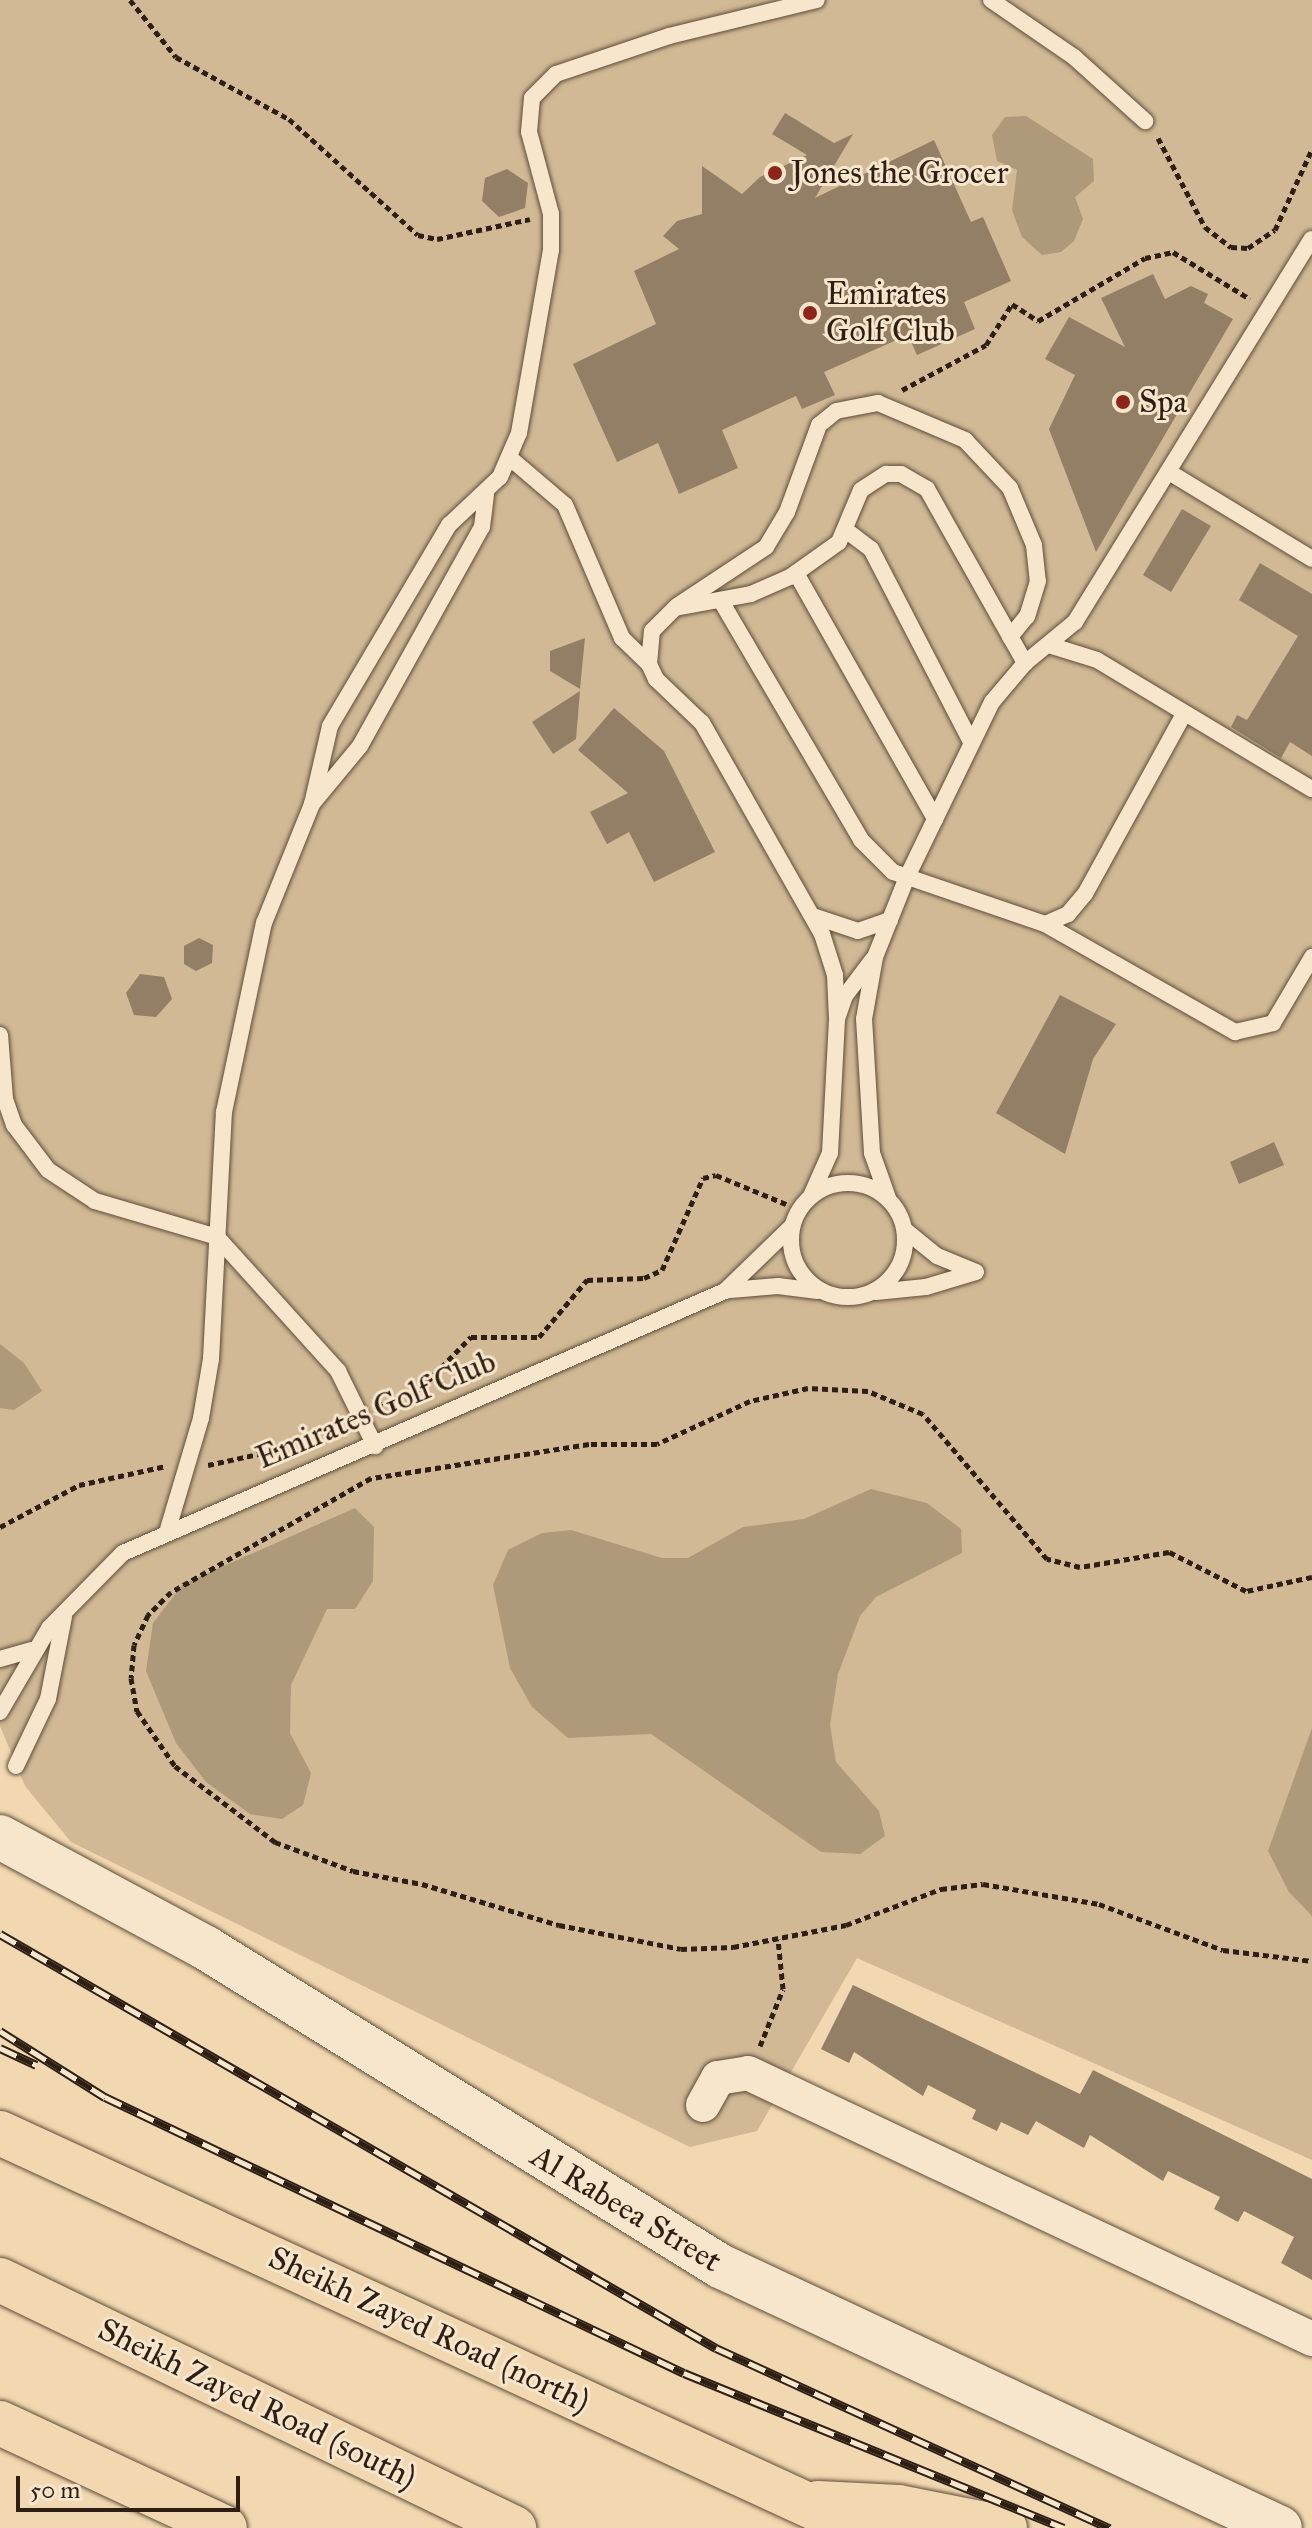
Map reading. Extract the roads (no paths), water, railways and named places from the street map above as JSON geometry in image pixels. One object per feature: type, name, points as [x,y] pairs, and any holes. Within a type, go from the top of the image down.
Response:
[{"type":"highway","name":"Sheikh Zayed Road (north)","points":[[0,2133],[858,2528]]},
{"type":"highway","name":"Sheikh Zayed Road (south)","points":[[0,2280],[514,2528]]},
{"type":"highway","points":[[0,2423],[225,2528]]},
{"type":"highway","points":[[807,2504],[899,2507],[1005,2528]]},
{"type":"main road","name":"Al Rabeea Street","points":[[0,1837],[206,1948],[720,2266],[1280,2528]]},
{"type":"street","points":[[703,2105],[718,2078],[748,2073],[1312,2339]]},
{"type":"lane","points":[[168,1529],[188,1466],[211,1359],[224,1112],[241,1010],[264,923],[312,804],[330,726],[449,525],[486,494],[510,458],[546,286],[551,214],[527,114],[541,84],[669,36],[817,0]]},
{"type":"lane","points":[[991,0],[1074,57],[1145,121]]},
{"type":"lane","points":[[725,1291],[778,1286],[820,1291],[838,1298],[926,1287],[976,1272],[937,1256],[905,1230],[888,1198],[872,1153],[864,1019],[875,957],[907,877],[992,702],[1025,663],[1075,622],[1312,239]]},
{"type":"lane","points":[[649,664],[652,631],[675,608],[766,547],[787,512],[819,425],[836,411],[878,403],[965,440],[1010,488],[1038,563],[1035,599],[1010,637]]},
{"type":"lane","points":[[510,458],[565,505],[622,638],[649,664],[667,692],[702,723],[830,954],[837,1019],[830,1153],[792,1226],[795,1263],[820,1291]]},
{"type":"lane","points":[[1169,472],[1312,559]]},
{"type":"lane","points":[[675,608],[721,601],[796,573],[847,531],[854,503],[873,480],[886,474],[916,479],[1025,663]]},
{"type":"lane","points":[[312,804],[350,762],[375,718],[482,527],[486,494]]},
{"type":"lane","points":[[847,531],[871,549],[971,742]]},
{"type":"lane","points":[[796,573],[935,819]]},
{"type":"lane","points":[[721,601],[861,840],[881,864],[907,877],[1045,924],[1235,1032],[1273,1023],[1312,957]]},
{"type":"lane","points":[[1049,645],[1097,660],[1183,716],[1312,789]]},
{"type":"lane","points":[[1045,924],[1068,914],[1085,894],[1183,716]]},
{"type":"lane","points":[[811,915],[858,931],[890,920]]},
{"type":"lane","points":[[837,1019],[851,985],[875,957]]},
{"type":"lane","points":[[0,1035],[5,1099],[14,1125],[48,1170],[95,1201],[217,1237],[306,1332],[362,1412],[375,1446]]},
{"type":"lane","points":[[810,1196],[841,1183],[888,1198]]},
{"type":"lane","points":[[725,1291],[792,1226]]},
{"type":"lane","points":[[874,1292],[900,1266],[905,1230]]},
{"type":"lane","name":"Emirates Golf Club","points":[[0,1712],[32,1650],[68,1608],[103,1570],[168,1529],[375,1446],[725,1291]]},
{"type":"lane","name":"Emirates Golf Club","points":[[16,1766],[42,1716],[54,1644],[68,1608]]},
{"type":"lane","points":[[0,1659],[32,1650]]},
{"type":"railway","points":[[0,1934],[716,2348],[1110,2528]]},
{"type":"railway","points":[[0,2031],[105,2097],[684,2373],[1064,2528]]},
{"type":"railway","points":[[0,2048],[36,2065]]},
{"type":"place","name":"Jones the Grocer","points":[[775,173]]},
{"type":"place","name":"Emirates Golf Club","points":[[810,313]]},
{"type":"place","name":"Spa","points":[[1123,402]]}]
